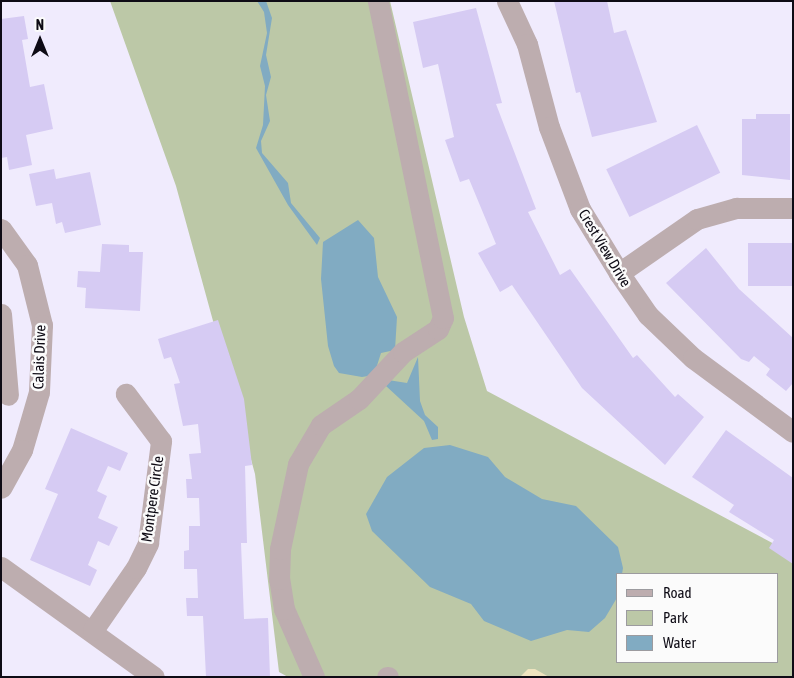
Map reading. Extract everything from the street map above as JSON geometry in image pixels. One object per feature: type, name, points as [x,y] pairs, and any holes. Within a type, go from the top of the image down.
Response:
[{"type":"street","points":[[314,677],[284,609],[280,579],[280,549],[298,464],[321,425],[359,399],[403,352],[438,329],[443,318],[378,1]]},
{"type":"street","name":"Crest View Drive","points":[[507,1],[527,44],[549,127],[580,209],[619,273],[648,315],[693,358],[793,432]]},
{"type":"street","points":[[619,273],[697,219],[736,208],[793,208]]},
{"type":"street","name":"Calais Drive","points":[[1,229],[27,265],[42,326],[39,392],[22,450],[1,488]]},
{"type":"street","points":[[1,314],[8,395]]},
{"type":"street","name":"Montpere Circle","points":[[93,630],[136,568],[148,543],[160,441],[126,394]]},
{"type":"street","points":[[1,567],[93,630],[146,674]]},
{"type":"green space","points":[[110,1],[390,1],[464,317],[487,391],[793,554],[793,677],[288,677],[279,672],[255,474],[176,186]]},
{"type":"sand","points":[[528,669],[535,669],[549,677],[520,677]]},
{"type":"water","points":[[257,1],[266,1],[272,18],[266,55],[271,77],[266,95],[270,121],[261,141],[262,153],[288,183],[291,203],[320,238],[317,245],[288,205],[256,148],[263,125],[265,86],[260,66],[267,33],[264,12]]},
{"type":"water","points":[[358,220],[374,238],[378,277],[397,317],[395,350],[381,353],[374,375],[362,377],[339,373],[334,366],[328,346],[321,279],[323,242]]},
{"type":"water","points":[[418,357],[420,401],[425,415],[438,427],[438,439],[432,440],[424,421],[386,386],[388,380],[407,383]]},
{"type":"water","points":[[450,445],[488,457],[505,477],[542,499],[576,506],[618,547],[623,568],[622,573],[616,573],[616,599],[605,618],[589,632],[567,630],[531,641],[484,621],[471,604],[430,587],[372,531],[366,514],[387,477],[424,448]]},
{"type":"building","points":[[554,1],[607,1],[614,33],[626,30],[657,122],[592,137],[580,92],[576,93]]},
{"type":"building","points":[[476,8],[502,103],[496,104],[536,209],[528,212],[560,275],[570,269],[633,358],[637,355],[675,397],[678,394],[704,417],[665,465],[582,388],[512,285],[500,292],[478,253],[496,244],[469,179],[460,182],[445,140],[454,137],[438,64],[423,68],[413,22]]},
{"type":"building","points":[[24,16],[28,39],[22,40],[30,87],[44,84],[53,129],[26,135],[32,165],[9,170],[7,157],[1,158],[1,19]]},
{"type":"building","points":[[756,114],[790,114],[790,180],[742,175],[742,119],[756,119]]},
{"type":"building","points":[[697,125],[720,173],[629,217],[606,169]]},
{"type":"building","points":[[54,169],[56,179],[90,172],[101,225],[65,233],[62,222],[56,224],[52,203],[36,206],[29,174]]},
{"type":"building","points":[[748,243],[793,243],[793,286],[748,286]]},
{"type":"building","points":[[102,244],[129,245],[129,252],[143,252],[140,311],[85,308],[86,288],[77,287],[78,271],[100,272]]},
{"type":"building","points":[[706,248],[739,289],[793,338],[793,383],[786,391],[766,375],[770,369],[754,356],[749,362],[741,359],[666,283]]},
{"type":"building","points":[[218,320],[244,399],[252,465],[245,466],[247,543],[241,543],[244,619],[268,618],[270,677],[206,677],[203,616],[187,616],[186,598],[198,598],[197,569],[184,569],[184,551],[189,550],[189,526],[200,526],[199,498],[187,498],[186,479],[192,479],[189,454],[201,453],[198,424],[183,426],[174,384],[180,383],[171,357],[164,359],[158,339]]},
{"type":"building","points":[[71,428],[128,453],[120,471],[108,466],[97,491],[107,496],[98,518],[118,527],[109,546],[98,541],[88,565],[97,570],[90,586],[30,560],[58,494],[45,489]]},
{"type":"building","points":[[726,430],[793,478],[793,564],[769,548],[774,540],[729,512],[734,505],[692,477]]}]
